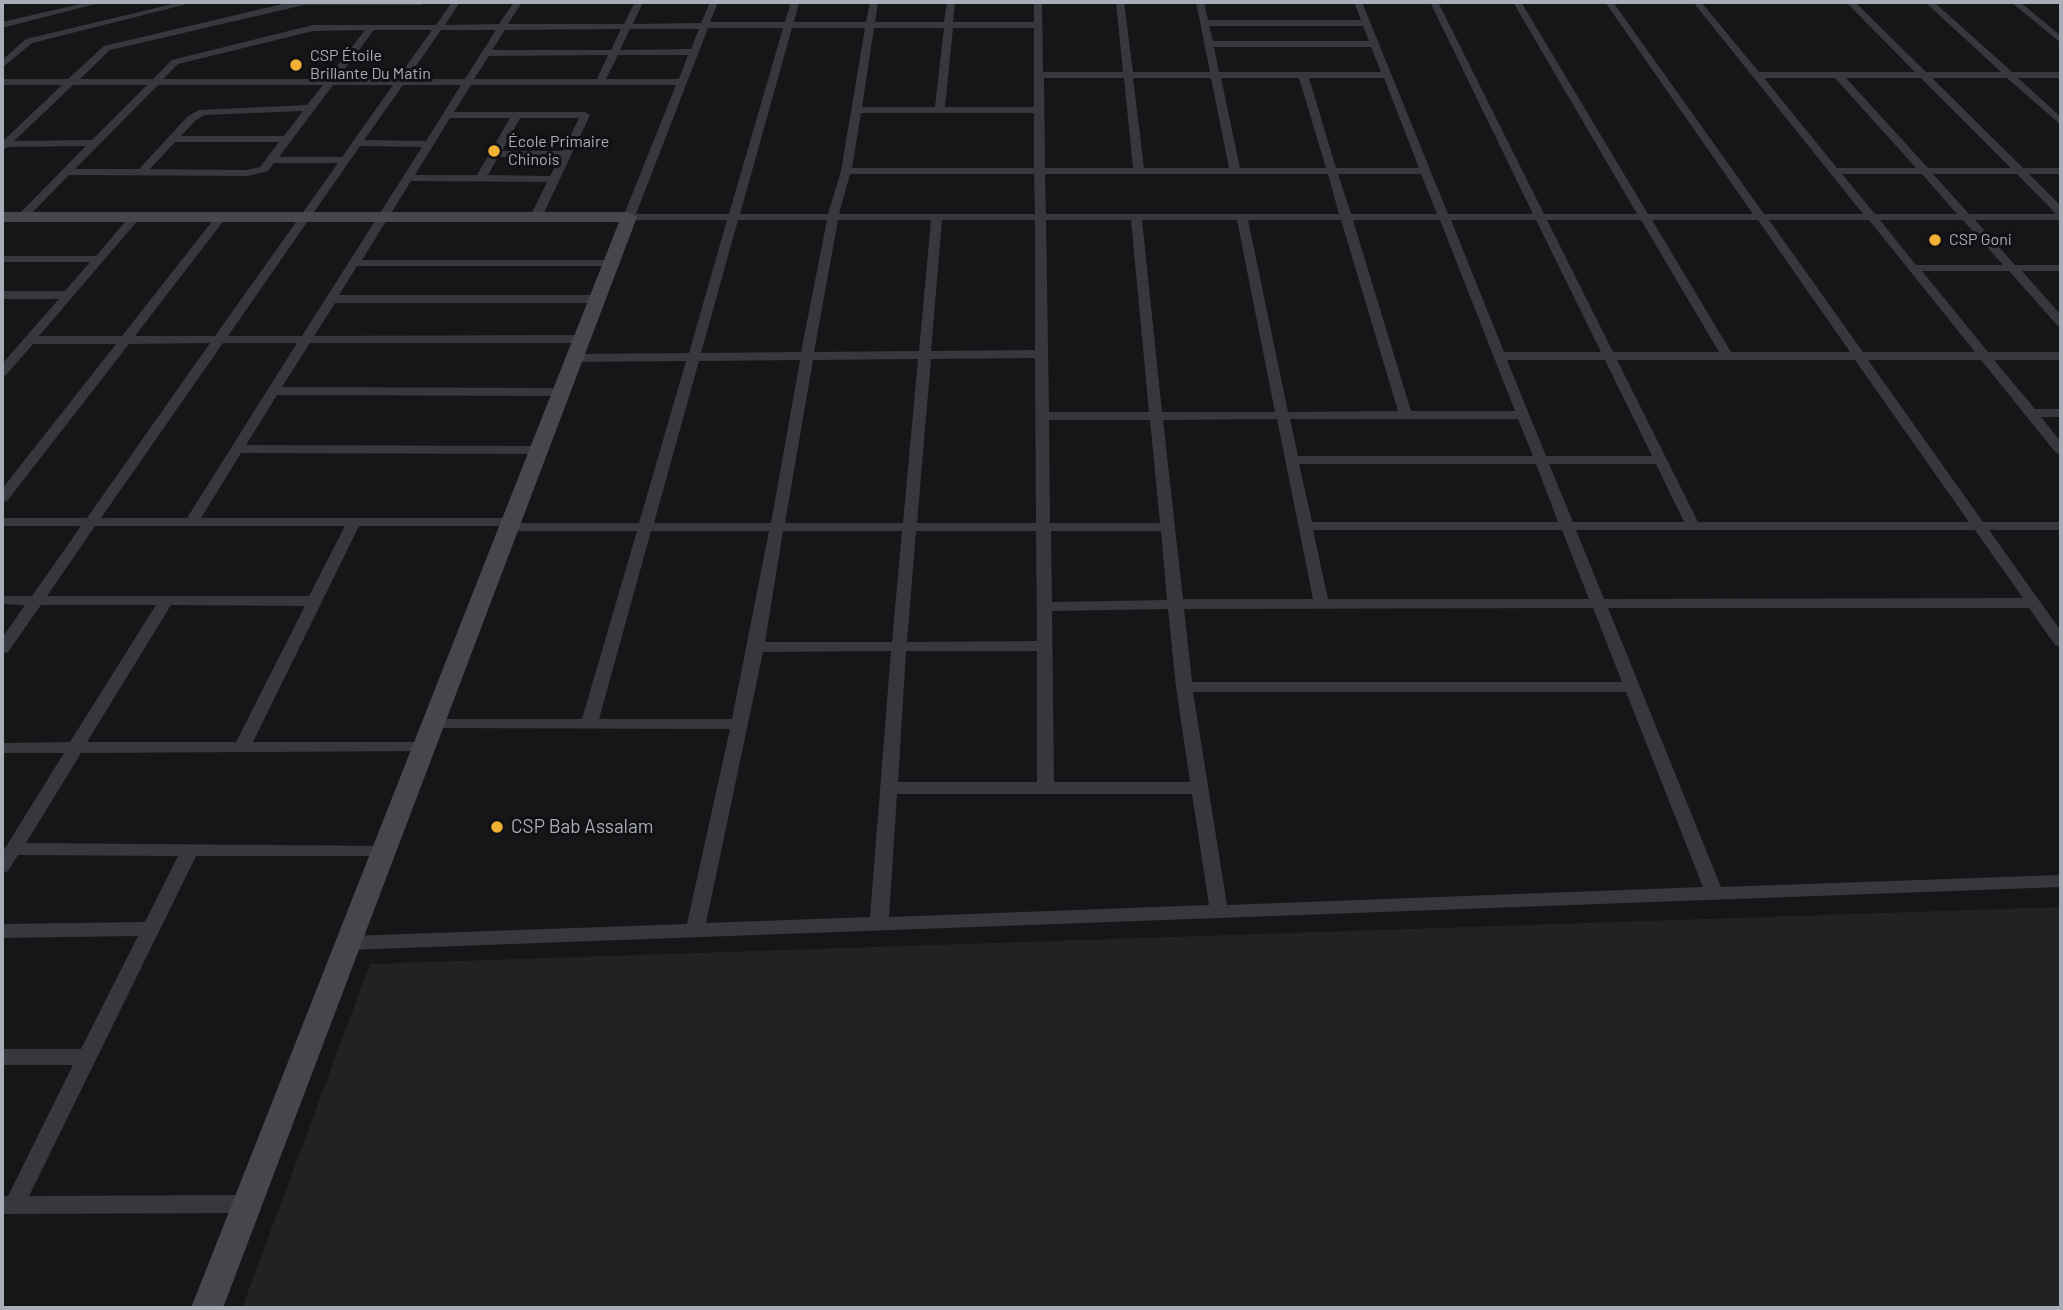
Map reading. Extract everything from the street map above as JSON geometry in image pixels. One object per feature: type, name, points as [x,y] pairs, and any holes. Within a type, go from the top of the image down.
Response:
[{"type":"street","points":[[62,2],[107,31]]},
{"type":"street","points":[[2,25],[99,2]]},
{"type":"street","points":[[2,65],[29,41],[191,2]]},
{"type":"street","points":[[4,146],[107,48],[299,2],[421,2]]},
{"type":"street","points":[[2,649],[456,2]]},
{"type":"street","points":[[191,522],[518,2]]},
{"type":"street","points":[[600,82],[639,2]]},
{"type":"street","points":[[207,1308],[714,2]]},
{"type":"street","points":[[589,724],[795,2]]},
{"type":"street","points":[[695,930],[755,647],[833,217],[846,171],[874,2]]},
{"type":"street","points":[[940,110],[951,2]]},
{"type":"street","points":[[1038,2],[1046,788]]},
{"type":"street","points":[[1120,2],[1139,171]]},
{"type":"street","points":[[1200,2],[1235,171]]},
{"type":"street","points":[[1358,2],[1714,893]]},
{"type":"street","points":[[1434,2],[1693,526]]},
{"type":"street","points":[[1517,2],[1727,356]]},
{"type":"street","points":[[1609,2],[2061,642]]},
{"type":"street","points":[[1697,2],[2061,450]]},
{"type":"street","points":[[1850,2],[2061,215]]},
{"type":"street","points":[[1929,2],[2061,122]]},
{"type":"street","points":[[2015,2],[2061,40]]},
{"type":"street","points":[[1205,23],[1366,23]]},
{"type":"street","points":[[22,217],[175,62],[313,28],[1038,25]]},
{"type":"street","points":[[67,172],[256,172],[264,169],[372,27]]},
{"type":"street","points":[[117,37],[127,44]]},
{"type":"street","points":[[1209,44],[1374,44]]},
{"type":"street","points":[[486,53],[694,52]]},
{"type":"street","points":[[1039,75],[1387,75]]},
{"type":"street","points":[[1303,75],[1406,415]]},
{"type":"street","points":[[1757,75],[2061,75]]},
{"type":"street","points":[[1839,75],[2061,322]]},
{"type":"street","points":[[2,82],[682,82]]},
{"type":"street","points":[[142,172],[192,118],[203,112],[310,108]]},
{"type":"street","points":[[856,110],[1039,110]]},
{"type":"street","points":[[447,115],[584,115],[536,217]]},
{"type":"street","points":[[481,178],[517,115]]},
{"type":"street","points":[[172,139],[287,139]]},
{"type":"street","points":[[4,146],[95,143]]},
{"type":"street","points":[[356,144],[429,144]]},
{"type":"street","points":[[495,154],[566,154]]},
{"type":"street","points":[[271,160],[344,160]]},
{"type":"street","points":[[1834,171],[2061,170]]},
{"type":"street","points":[[846,171],[1425,171]]},
{"type":"street","points":[[407,178],[554,179]]},
{"type":"street","points":[[2,217],[2061,215]]},
{"type":"street","points":[[2,372],[135,217]]},
{"type":"street","points":[[2,498],[221,217]]},
{"type":"street","points":[[879,924],[898,646],[937,217]]},
{"type":"street","points":[[1136,217],[1184,687],[1219,911]]},
{"type":"street","points":[[1242,217],[1321,603]]},
{"type":"street","points":[[2,259],[100,259]]},
{"type":"street","points":[[354,263],[612,263]]},
{"type":"street","points":[[1914,268],[2061,268]]},
{"type":"street","points":[[2,295],[68,295]]},
{"type":"street","points":[[331,299],[597,299]]},
{"type":"street","points":[[30,340],[306,340],[579,348],[694,356],[1041,354]]},
{"type":"street","points":[[1499,356],[2061,356]]},
{"type":"street","points":[[273,391],[562,392]]},
{"type":"street","points":[[2031,412],[2061,412]]},
{"type":"street","points":[[1042,416],[1523,415]]},
{"type":"street","points":[[237,449],[539,450]]},
{"type":"street","points":[[1292,460],[1660,460]]},
{"type":"street","points":[[2,522],[354,522],[645,527],[1168,527]]},
{"type":"street","points":[[242,747],[354,522]]},
{"type":"street","points":[[1306,526],[2061,526]]},
{"type":"street","points":[[2,600],[315,600]]},
{"type":"street","points":[[2,867],[166,600]]},
{"type":"street","points":[[1044,607],[1321,603],[2034,603]]},
{"type":"street","points":[[755,647],[1044,646]]},
{"type":"street","points":[[1184,687],[1632,687]]},
{"type":"street","points":[[433,724],[737,724]]},
{"type":"street","points":[[2,748],[424,747]]},
{"type":"street","points":[[888,788],[1200,788]]},
{"type":"street","points":[[13,849],[385,850]]},
{"type":"street","points":[[190,850],[88,1057],[8,1205],[248,1204]]},
{"type":"street","points":[[349,943],[2061,881]]},
{"type":"street","points":[[2,931],[151,929]]},
{"type":"street","points":[[2,1057],[88,1057]]},
{"type":"shaded area","points":[[2061,907],[2061,1308],[242,1308],[370,964]]},
{"type":"place","name":"CSP Étoile Brillante Du Matin","points":[[296,65]]},
{"type":"place","name":"École Primaire Chinois","points":[[494,151]]},
{"type":"place","name":"CSP Goni","points":[[1935,240]]},
{"type":"place","name":"CSP Bab Assalam","points":[[497,827]]}]
